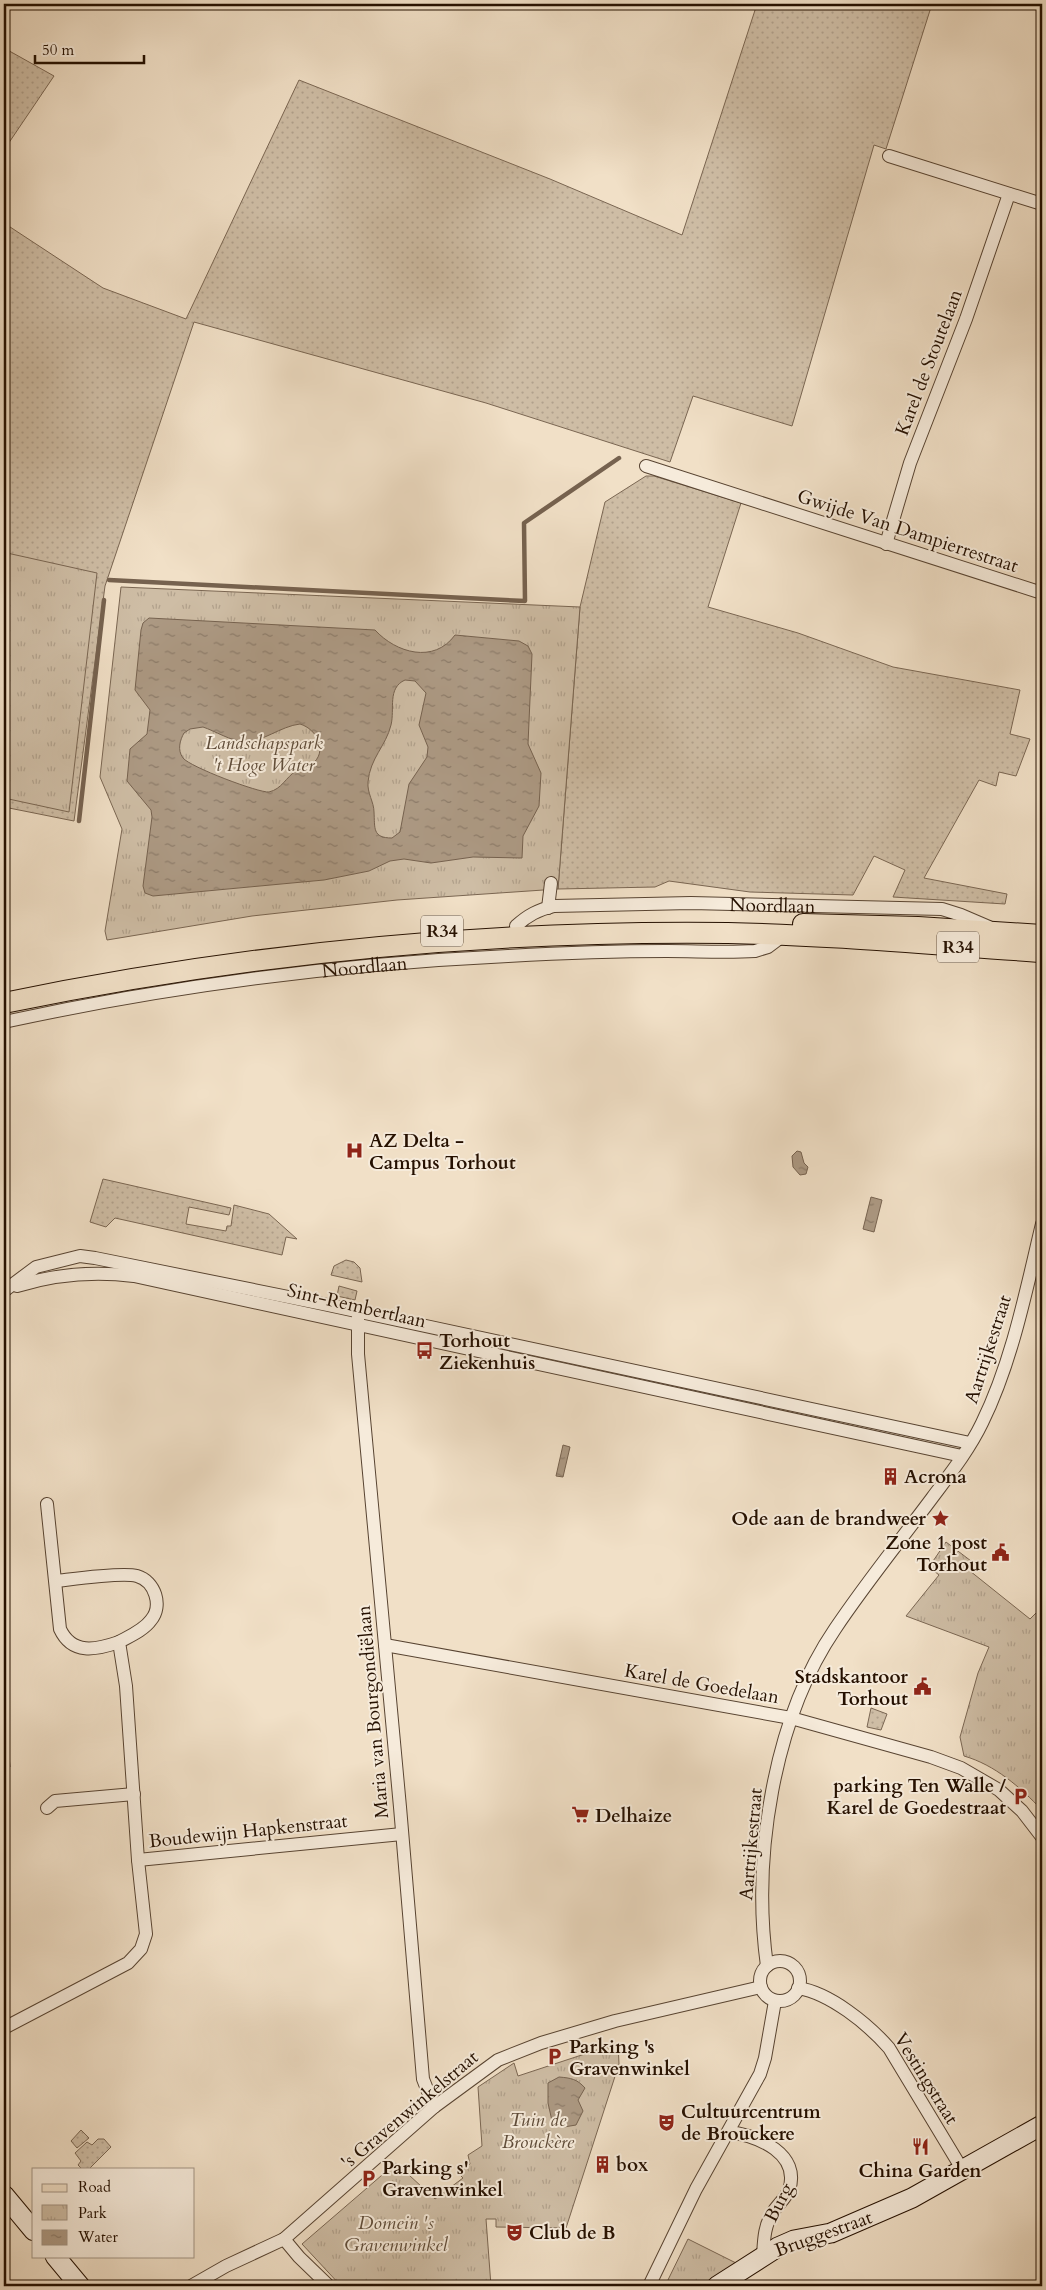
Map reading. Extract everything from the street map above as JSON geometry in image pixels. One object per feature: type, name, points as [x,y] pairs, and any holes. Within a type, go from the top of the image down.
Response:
[{"type":"main road","name":"Noordlaan","points":[[4,992],[67,978],[217,954],[357,938],[516,926],[689,922],[885,925],[1042,935]]},
{"type":"main road","name":"Noordlaan","points":[[4,1003],[202,968],[342,950],[479,939],[579,934],[784,935],[1042,952]]},
{"type":"street","points":[[889,156],[1042,204]]},
{"type":"street","name":"Karel de Stoutelaan","points":[[886,544],[910,464],[966,319],[1009,194]]},
{"type":"street","name":"Gwijde Van Dampierrestraat","points":[[646,466],[886,544],[1042,592]]},
{"type":"street","points":[[548,908],[551,884]]},
{"type":"street","name":"Noordlaan","points":[[516,926],[527,916],[541,909],[548,908],[588,905],[691,903],[932,909],[961,915],[1003,932]]},
{"type":"street","name":"Noordlaan","points":[[4,1022],[188,988],[312,972],[401,963],[506,956],[620,952],[755,951],[768,947],[784,935]]},
{"type":"street","name":"Aartrijkestraat","points":[[767,1966],[762,1926],[766,1828],[775,1775],[791,1718],[809,1674],[834,1630],[962,1456],[981,1424],[1000,1382],[1042,1224]]},
{"type":"street","points":[[80,1256],[80,1274]]},
{"type":"street","name":"Sint-Rembertlaan","points":[[6,1290],[36,1267],[80,1256],[167,1277],[358,1318],[542,1352],[813,1408],[970,1444]]},
{"type":"street","name":"Sint-Rembertlaan","points":[[6,1290],[40,1279],[80,1274],[105,1273],[167,1277]]},
{"type":"street","name":"Sint-Rembertlaan","points":[[358,1318],[540,1366],[962,1456]]},
{"type":"street","name":"Maria van Bourgondiëlaan","points":[[358,1318],[358,1354],[423,2079],[434,2107]]},
{"type":"street","points":[[540,1366],[542,1352]]},
{"type":"street","points":[[700,1400],[703,1386]]},
{"type":"street","points":[[810,1424],[813,1408]]},
{"type":"street","points":[[47,1504],[60,1628],[64,1639],[72,1645],[84,1648],[107,1646],[120,1642],[152,1620],[157,1607],[155,1594],[150,1582],[137,1576],[56,1580]]},
{"type":"street","points":[[120,1642],[126,1686],[138,1860]]},
{"type":"street","name":"Karel de Goedelaan","points":[[385,1645],[791,1718],[931,1756],[962,1768],[999,1790],[1022,1811],[1042,1837]]},
{"type":"street","points":[[48,1808],[54,1801],[134,1794]]},
{"type":"street","name":"Boudewijn Hapkenstraat","points":[[4,2028],[128,1963],[141,1949],[146,1934],[138,1860],[402,1834]]},
{"type":"street","points":[[780,1961],[792,1965],[799,1977],[798,1988],[790,1998],[775,2000],[769,1998],[761,1987],[760,1978],[767,1966],[780,1961]]},
{"type":"street","name":"'s Gravenwinkelstraat","points":[[192,2286],[226,2266],[284,2239],[434,2107],[498,2060],[541,2043],[624,2019],[761,1987]]},
{"type":"street","name":"Vestingstraat","points":[[798,1988],[808,1990],[845,2010],[879,2036],[889,2048],[962,2169]]},
{"type":"street","points":[[649,2286],[696,2189],[760,2074],[765,2058],[775,2000]]},
{"type":"street","name":"Bruggestraat","points":[[763,2256],[794,2240],[831,2233],[912,2198],[1042,2125]]},
{"type":"street","name":"Burg","points":[[729,2132],[742,2134],[774,2148],[787,2158],[792,2175],[788,2192],[772,2213],[764,2231],[763,2256]]},
{"type":"street","points":[[4,2196],[32,2229]]},
{"type":"street","points":[[284,2239],[299,2257],[329,2286]]},
{"type":"street","points":[[717,2286],[763,2256]]},
{"type":"street","points":[[57,2258],[80,2286]]},
{"type":"green space","points":[[757,4],[932,4],[886,149],[874,145],[792,426],[693,396],[670,462],[486,403],[194,322],[105,586],[74,821],[4,807],[4,223],[103,288],[186,319],[299,80],[550,179],[682,235]]},
{"type":"green space","points":[[4,48],[54,76],[4,150]]},
{"type":"green space","points":[[646,476],[654,476],[741,503],[708,607],[798,633],[893,667],[1020,690],[1010,734],[1030,739],[1016,776],[999,772],[996,786],[979,780],[924,878],[1007,894],[1005,904],[893,897],[905,870],[874,856],[853,895],[750,892],[669,881],[655,887],[558,889],[580,607],[605,502]]},
{"type":"green space","points":[[7,553],[97,573],[69,812],[4,798],[4,565]]},
{"type":"green space","name":"Landschapspark 't Hoge Water","points":[[121,587],[580,607],[558,889],[397,900],[252,916],[107,940],[105,931],[122,829],[100,777]]},
{"type":"green space","points":[[103,1179],[231,1208],[229,1215],[189,1207],[186,1224],[226,1231],[227,1226],[231,1226],[234,1205],[269,1214],[297,1239],[286,1237],[282,1255],[115,1218],[106,1227],[90,1222]]},
{"type":"green space","points":[[346,1260],[354,1262],[360,1268],[362,1282],[331,1275],[334,1266]]},
{"type":"green space","points":[[339,1286],[357,1291],[355,1300],[337,1296]]},
{"type":"green space","points":[[946,1542],[975,1564],[970,1571],[1030,1619],[1038,1611],[1042,1614],[1042,1810],[1025,1793],[997,1771],[964,1756],[960,1737],[978,1673],[989,1647],[906,1616],[939,1575],[929,1567]]},
{"type":"green space","points":[[871,1708],[887,1714],[881,1730],[867,1727]]},
{"type":"green space","points":[[618,2043],[619,2064],[566,2228],[496,2227],[496,2219],[486,2219],[491,2286],[341,2286],[302,2244],[396,2163],[435,2199],[463,2178],[459,2174],[470,2164],[468,2155],[482,2146],[478,2087],[514,2063],[518,2076]]},
{"type":"green space","points":[[81,2130],[89,2138],[77,2148],[71,2141]]},
{"type":"green space","points":[[98,2139],[104,2139],[111,2147],[90,2168],[81,2168],[78,2165],[81,2161],[75,2153],[87,2142],[92,2145]]},
{"type":"green space","points":[[688,2239],[736,2263],[703,2286],[665,2286]]},
{"type":"water","points":[[149,618],[375,630],[393,645],[415,652],[437,650],[455,635],[519,641],[528,646],[532,654],[528,744],[541,773],[539,806],[523,836],[522,858],[473,857],[431,863],[404,859],[390,861],[369,871],[324,880],[153,896],[145,893],[143,886],[152,817],[151,810],[127,781],[130,749],[147,734],[150,710],[135,690],[143,623]],"holes":[[[405,680],[415,681],[426,693],[419,725],[428,747],[427,757],[409,784],[400,832],[392,838],[386,838],[376,831],[374,808],[368,782],[372,766],[389,732],[396,688]],[[300,724],[316,736],[319,742],[319,754],[311,765],[296,771],[281,786],[269,792],[239,784],[211,773],[188,762],[180,752],[184,733],[190,729],[203,727],[228,738],[251,742]]]},
{"type":"water","points":[[797,1151],[801,1152],[804,1163],[808,1167],[806,1174],[800,1175],[793,1167],[792,1156]]},
{"type":"water","points":[[871,1197],[882,1200],[874,1232],[863,1229]]},
{"type":"water","points":[[563,1445],[570,1447],[563,1477],[556,1476]]},
{"type":"water","points":[[4,1744],[8,1744],[10,1767],[4,1767]]},
{"type":"water","points":[[559,2077],[574,2080],[585,2088],[578,2100],[583,2111],[576,2125],[564,2127],[552,2121],[548,2103],[548,2083]]},
{"type":"waterway","points":[[109,580],[525,601],[524,523],[619,458]]},
{"type":"waterway","points":[[79,821],[104,600]]},
{"type":"place","name":"AZ Delta - Campus Torhout","points":[[355,1151]]},
{"type":"place","name":"Torhout Ziekenhuis","points":[[425,1351]]},
{"type":"place","name":"Acrona","points":[[890,1476]]},
{"type":"place","name":"Ode aan de brandweer","points":[[940,1518]]},
{"type":"place","name":"Zone 1 post Torhout","points":[[1001,1553]]},
{"type":"place","name":"Stadskantoor Torhout","points":[[922,1687]]},
{"type":"place","name":"parking Ten Walle / Karel de Goedestraat","points":[[1020,1796]]},
{"type":"place","name":"Delhaize","points":[[581,1815]]},
{"type":"place","name":"Parking 's Gravenwinkel","points":[[555,2057]]},
{"type":"place","name":"Cultuurcentrum de Brouckere","points":[[667,2122]]},
{"type":"place","name":"China Garden","points":[[920,2147]]},
{"type":"place","name":"box","points":[[602,2164]]},
{"type":"place","name":"Parking s' Gravenwinkel","points":[[368,2178]]},
{"type":"place","name":"Club de B","points":[[515,2232]]},
{"type":"park label","name":"Tuin de Brouckère","points":[[538,2130]]},
{"type":"park label","name":"Domein 's Gravenwinkel","points":[[396,2233]]}]
